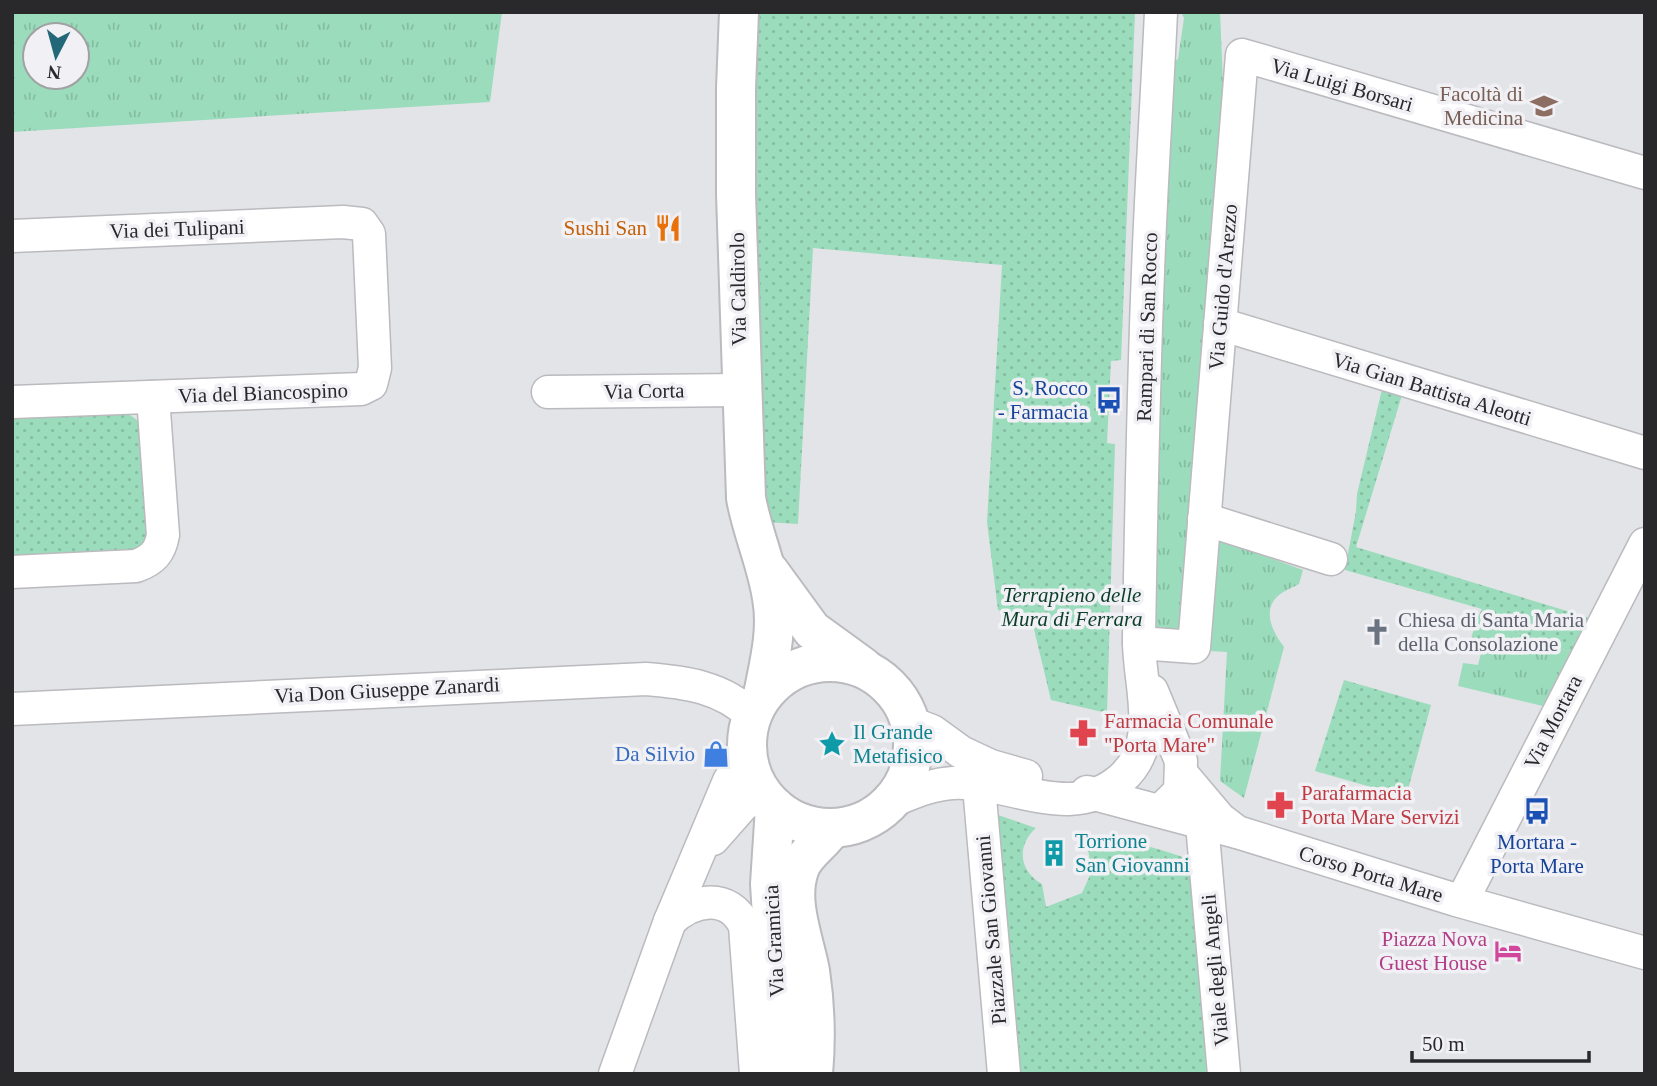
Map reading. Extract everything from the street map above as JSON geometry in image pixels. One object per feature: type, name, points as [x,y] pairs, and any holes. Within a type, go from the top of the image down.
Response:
[{"type":"main road","name":"Via Caldirolo","points":[[739,12],[736,194],[740,390],[746,498],[751,528],[773,600],[771,655],[757,705]]},
{"type":"main road","name":"Via Caldirolo","points":[[764,564],[812,630],[865,669]]},
{"type":"main road","points":[[838,662],[865,669],[883,680],[898,696],[911,723],[914,748],[905,781],[880,812],[858,824],[832,828],[796,821],[768,800],[751,771],[747,753],[747,731],[757,705],[781,677],[793,670],[815,663],[838,662]]},
{"type":"main road","name":"Via Gramicia","points":[[768,800],[770,884],[782,1074]]},
{"type":"main road","name":"Via Gramicia","points":[[813,1074],[811,987],[796,910],[795,885],[804,859],[826,838],[832,828]]},
{"type":"street","name":"Rampari di San Rocco","points":[[1098,794],[1123,778],[1140,751],[1145,732],[1139,643],[1148,272],[1161,12]]},
{"type":"street","name":"Via Guido d'Arezzo","points":[[1139,643],[1194,647],[1242,55]]},
{"type":"street","name":"Via Luigi Borsari","points":[[1242,55],[1645,173]]},
{"type":"street","name":"Via dei Tulipani","points":[[12,236],[343,222]]},
{"type":"street","name":"Via del Biancospino","points":[[12,402],[352,390],[371,384],[376,368],[369,234],[362,224],[343,222]]},
{"type":"street","name":"Via Gian Battista Aleotti","points":[[1220,324],[1645,453]]},
{"type":"street","name":"Via Corta","points":[[548,392],[740,390]]},
{"type":"street","points":[[12,572],[136,566],[155,556],[163,535],[153,397]]},
{"type":"street","points":[[1204,519],[1331,559]]},
{"type":"street","name":"Via Mortara","points":[[1462,901],[1643,552]]},
{"type":"street","name":"Rampari di San Rocco","points":[[1139,643],[1154,696],[1181,761],[1182,774],[1220,819],[1237,832]]},
{"type":"street","name":"Via Don Giuseppe Zanardi","points":[[12,709],[646,679],[685,684],[757,705]]},
{"type":"street","name":"Corso Porta Mare","points":[[911,723],[991,766],[1237,832],[1462,901],[1645,953]]},
{"type":"street","points":[[615,1074],[670,921],[729,780],[747,753]]},
{"type":"street","points":[[1160,811],[1180,791],[1182,774]]},
{"type":"street","name":"Corso Porta Mare","points":[[892,800],[937,785],[954,783],[993,786],[1062,801],[1098,794]]},
{"type":"street","name":"Piazzale San Giovanni","points":[[979,786],[1003,1074]]},
{"type":"street","points":[[688,879],[713,839],[743,805],[768,800]]},
{"type":"street","name":"Viale degli Angeli","points":[[1202,824],[1224,1074]]},
{"type":"street","name":"Via Gramicia","points":[[670,921],[689,906],[702,903],[727,905],[740,915],[745,926],[756,1074]]},
{"type":"green space","points":[[12,12],[502,12],[490,102],[12,132]]},
{"type":"green space","name":"Terrapieno delle Mura di Ferrara","points":[[755,12],[1135,12],[1121,360],[1111,361],[1107,443],[1115,444],[1107,713],[1051,700],[1032,621],[998,610],[987,522],[1002,265],[813,248],[798,524],[765,522],[749,265]]},
{"type":"green space","points":[[1181,12],[1220,12],[1223,82],[1189,636],[1146,632],[1166,66],[1178,59],[1184,18]]},
{"type":"green space","points":[[1384,381],[1402,395],[1356,547],[1590,618],[1574,653],[1477,619],[1482,609],[1345,570],[1357,494]]},
{"type":"green space","points":[[115,409],[136,419],[143,426],[147,439],[147,541],[133,553],[12,559],[12,413]]},
{"type":"green space","points":[[1217,539],[1303,570],[1299,584],[1279,595],[1271,607],[1273,628],[1284,647],[1244,798],[1220,781],[1227,652],[1210,651]]},
{"type":"green space","points":[[1477,619],[1574,653],[1547,707],[1458,686],[1463,663],[1478,665],[1483,645],[1470,642]]},
{"type":"green space","points":[[1344,680],[1431,705],[1406,797],[1315,771]]},
{"type":"green space","points":[[995,814],[1036,828],[1025,843],[1023,858],[1034,879],[1042,884],[1046,907],[1082,893],[1091,873],[1088,847],[1114,842],[1139,844],[1189,859],[1208,1074],[1016,1074]]},
{"type":"place","name":"Facoltà di Medicina","points":[[1544,106]]},
{"type":"place","name":"Sushi San","points":[[668,228]]},
{"type":"place","name":"S. Rocco - Farmacia","points":[[1109,400]]},
{"type":"place","name":"Chiesa di Santa Maria della Consolazione","points":[[1377,632]]},
{"type":"place","name":"Farmacia Comunale \"Porta Mare\"","points":[[1083,733]]},
{"type":"place","name":"Il Grande Metafisico","points":[[832,744]]},
{"type":"place","name":"Da Silvio","points":[[716,754]]},
{"type":"place","name":"Parafarmacia Porta Mare Servizi","points":[[1280,805]]},
{"type":"place","name":"Mortara - Porta Mare","points":[[1537,811]]},
{"type":"place","name":"Torrione San Giovanni","points":[[1054,853]]},
{"type":"place","name":"Piazza Nova Guest House","points":[[1508,951]]}]
